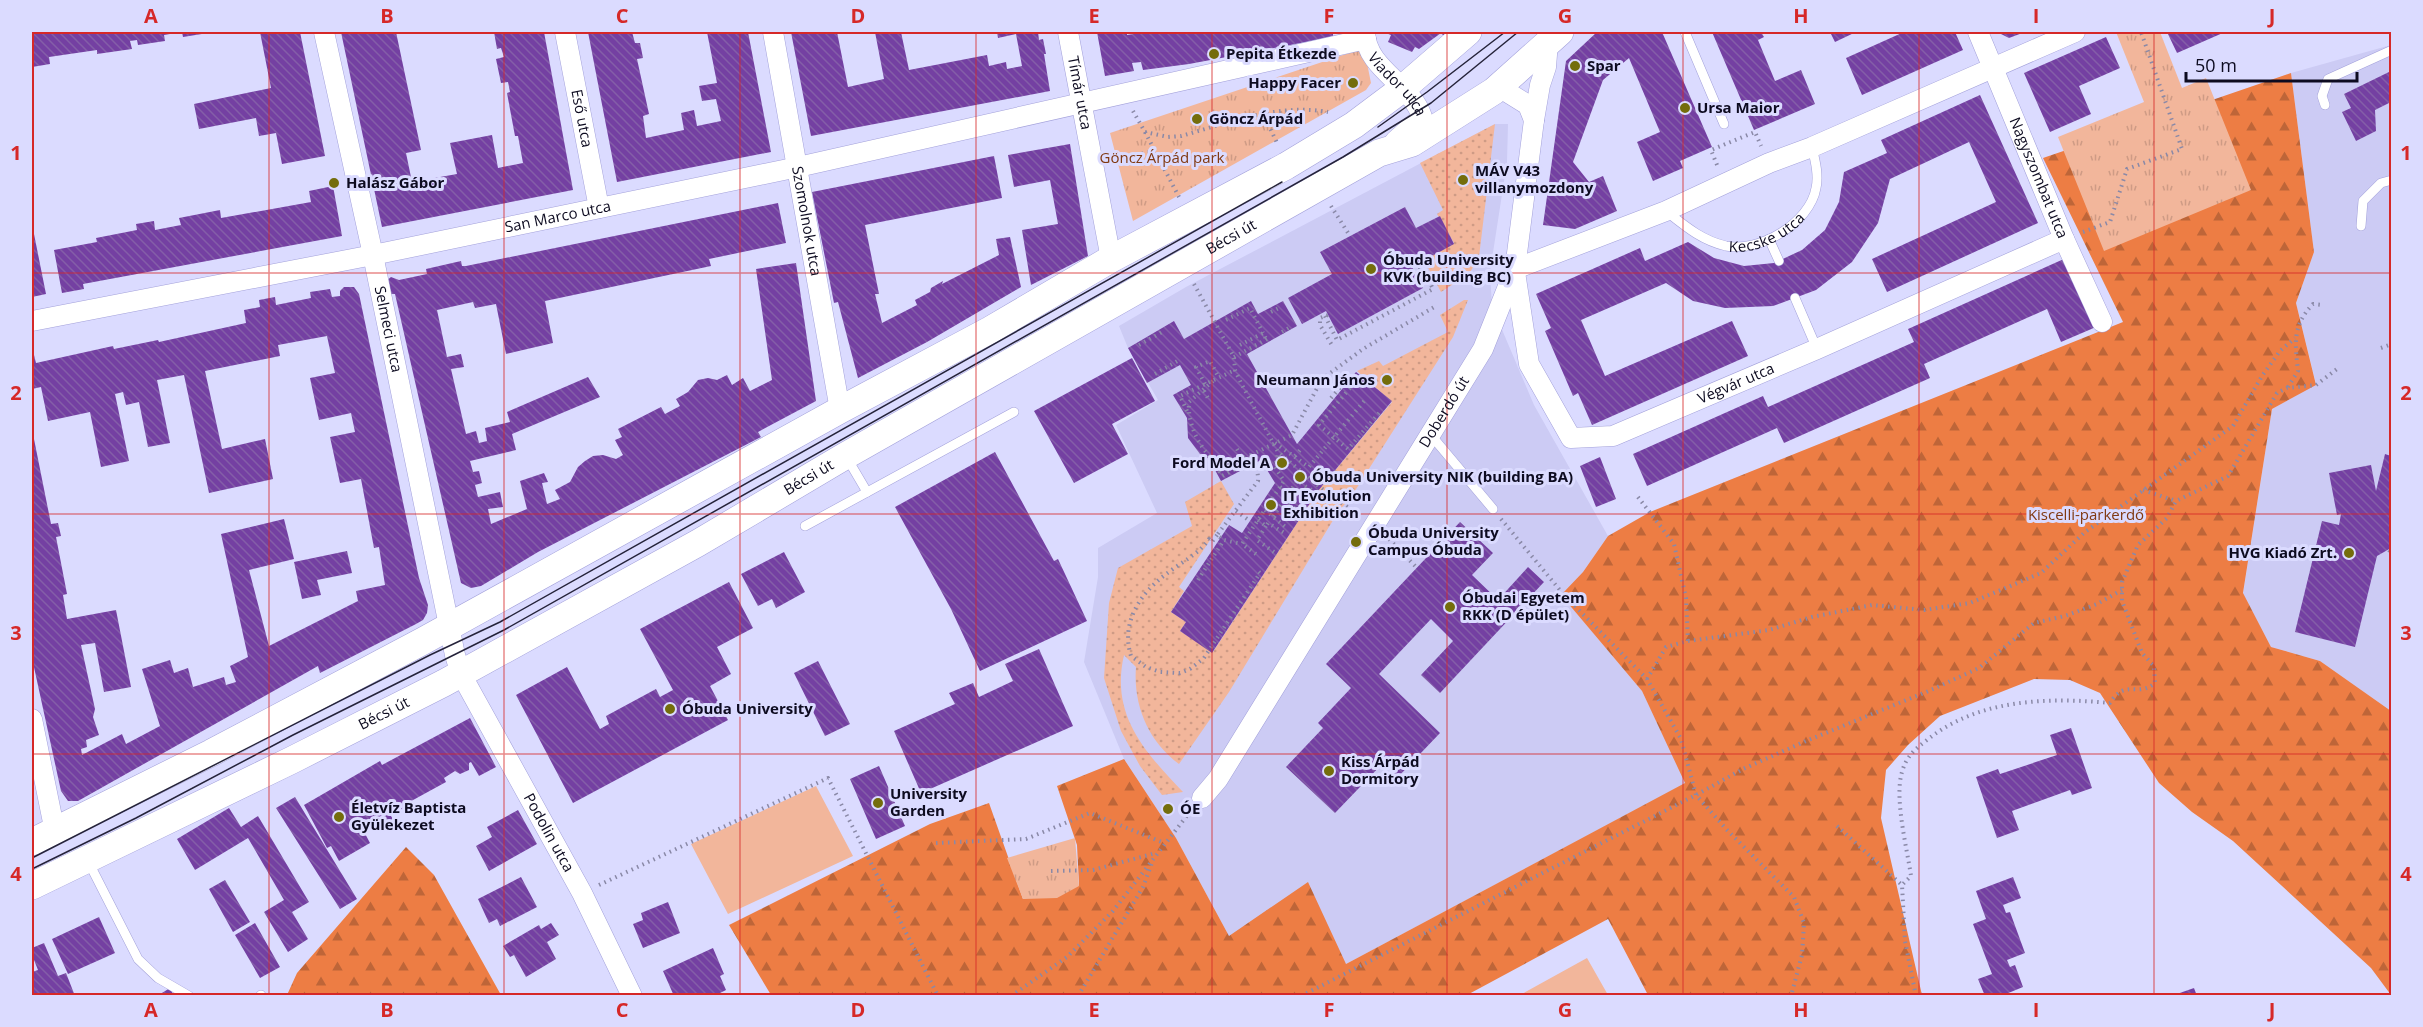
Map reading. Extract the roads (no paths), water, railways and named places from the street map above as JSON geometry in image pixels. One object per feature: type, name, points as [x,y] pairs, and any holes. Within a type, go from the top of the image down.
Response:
[{"type":"main road","points":[[43,837],[211,753],[448,628],[840,410],[990,330],[1112,259],[1286,166],[1354,125],[1402,89],[1468,32]]},
{"type":"main road","name":"Bécsi út","points":[[32,886],[292,760],[461,674],[698,543],[846,456],[1379,153],[1412,143],[1499,87],[1554,37]]},
{"type":"street","name":"Selmeci utca","points":[[324,32],[373,255],[440,578],[448,628],[461,674]]},
{"type":"street","name":"Eső utca","points":[[565,32],[599,208]]},
{"type":"street","name":"Szomolnok utca","points":[[773,32],[840,410]]},
{"type":"street","name":"Tímár utca","points":[[1068,32],[1112,259]]},
{"type":"street","name":"Nagyszombat utca","points":[[1978,32],[2064,239],[2102,322]]},
{"type":"street","points":[[1515,269],[1666,211],[2075,32]]},
{"type":"street","points":[[1082,104],[1366,35]]},
{"type":"street","name":"Viador utca","points":[[1366,35],[1378,64],[1420,110],[1422,117],[1379,153]]},
{"type":"street","name":"Doberdó út","points":[[1202,798],[1218,779],[1483,349],[1515,269],[1534,120],[1540,85],[1554,37]]},
{"type":"street","points":[[1499,87],[1528,105],[1534,120]]},
{"type":"street","name":"San Marco utca","points":[[32,321],[373,255],[798,167],[1082,104]]},
{"type":"street","name":"Végvár utca","points":[[1515,269],[1529,364],[1571,438],[1613,436],[1817,349],[2064,239]]},
{"type":"street","name":"Podolin utca","points":[[461,674],[582,893],[632,996]]},
{"type":"street","points":[[32,719],[43,837]]},
{"type":"lane","points":[[1685,32],[1724,124]]},
{"type":"lane","points":[[2325,105],[2322,96],[2328,79],[2391,50]]},
{"type":"lane","name":"Kecske utca","points":[[1666,211],[1696,235],[1728,246],[1755,245],[1769,239],[1783,232],[1796,221],[1812,200],[1817,176],[1812,147]]},
{"type":"lane","points":[[2361,226],[2363,201],[2381,183],[2391,180]]},
{"type":"lane","points":[[1769,239],[1779,261]]},
{"type":"lane","points":[[1795,298],[1817,349]]},
{"type":"lane","points":[[805,526],[1014,412]]},
{"type":"lane","points":[[1430,434],[1493,509]]},
{"type":"lane","points":[[846,456],[867,492]]},
{"type":"lane","points":[[87,859],[138,959],[158,978],[189,996]]},
{"type":"tram line","points":[[1378,127],[1505,32]]},
{"type":"tram line","points":[[32,869],[504,630],[1343,157],[1431,103],[1518,32]]},
{"type":"tram line","points":[[32,858],[430,655],[500,622],[1282,182]]},
{"type":"place","name":"Pepita Étkezde","points":[[1214,54]]},
{"type":"place","name":"Spar","points":[[1575,66]]},
{"type":"place","name":"Happy Facer","points":[[1353,83]]},
{"type":"place","name":"Ursa Maior","points":[[1685,108]]},
{"type":"place","name":"Göncz Árpád","points":[[1197,119]]},
{"type":"place","name":"MÁV V43 villanymozdony","points":[[1463,180]]},
{"type":"place","name":"Halász Gábor","points":[[334,183]]},
{"type":"place","name":"Óbuda University KVK (building BC)","points":[[1371,269]]},
{"type":"place","name":"Neumann János","points":[[1387,380]]},
{"type":"place","name":"Ford Model A","points":[[1282,463]]},
{"type":"place","name":"Óbuda University NIK (building BA)","points":[[1300,477]]},
{"type":"place","name":"IT Evolution Exhibition","points":[[1271,505]]},
{"type":"place","name":"Óbuda University Campus Óbuda","points":[[1356,542]]},
{"type":"place","name":"HVG Kiadó Zrt.","points":[[2349,553]]},
{"type":"place","name":"Óbudai Egyetem RKK (D épület)","points":[[1450,607]]},
{"type":"place","name":"Óbuda University","points":[[670,709]]},
{"type":"place","name":"Kiss Árpád Dormitory","points":[[1329,771]]},
{"type":"place","name":"University Garden","points":[[878,803]]},
{"type":"place","name":"ÓE","points":[[1168,809]]},
{"type":"place","name":"Életvíz Baptista Gyülekezet","points":[[339,817]]},
{"type":"park label","name":"Göncz Árpád park","points":[[1162,158]]},
{"type":"park label","name":"Kiscelli-parkerdő","points":[[2086,515]]}]
